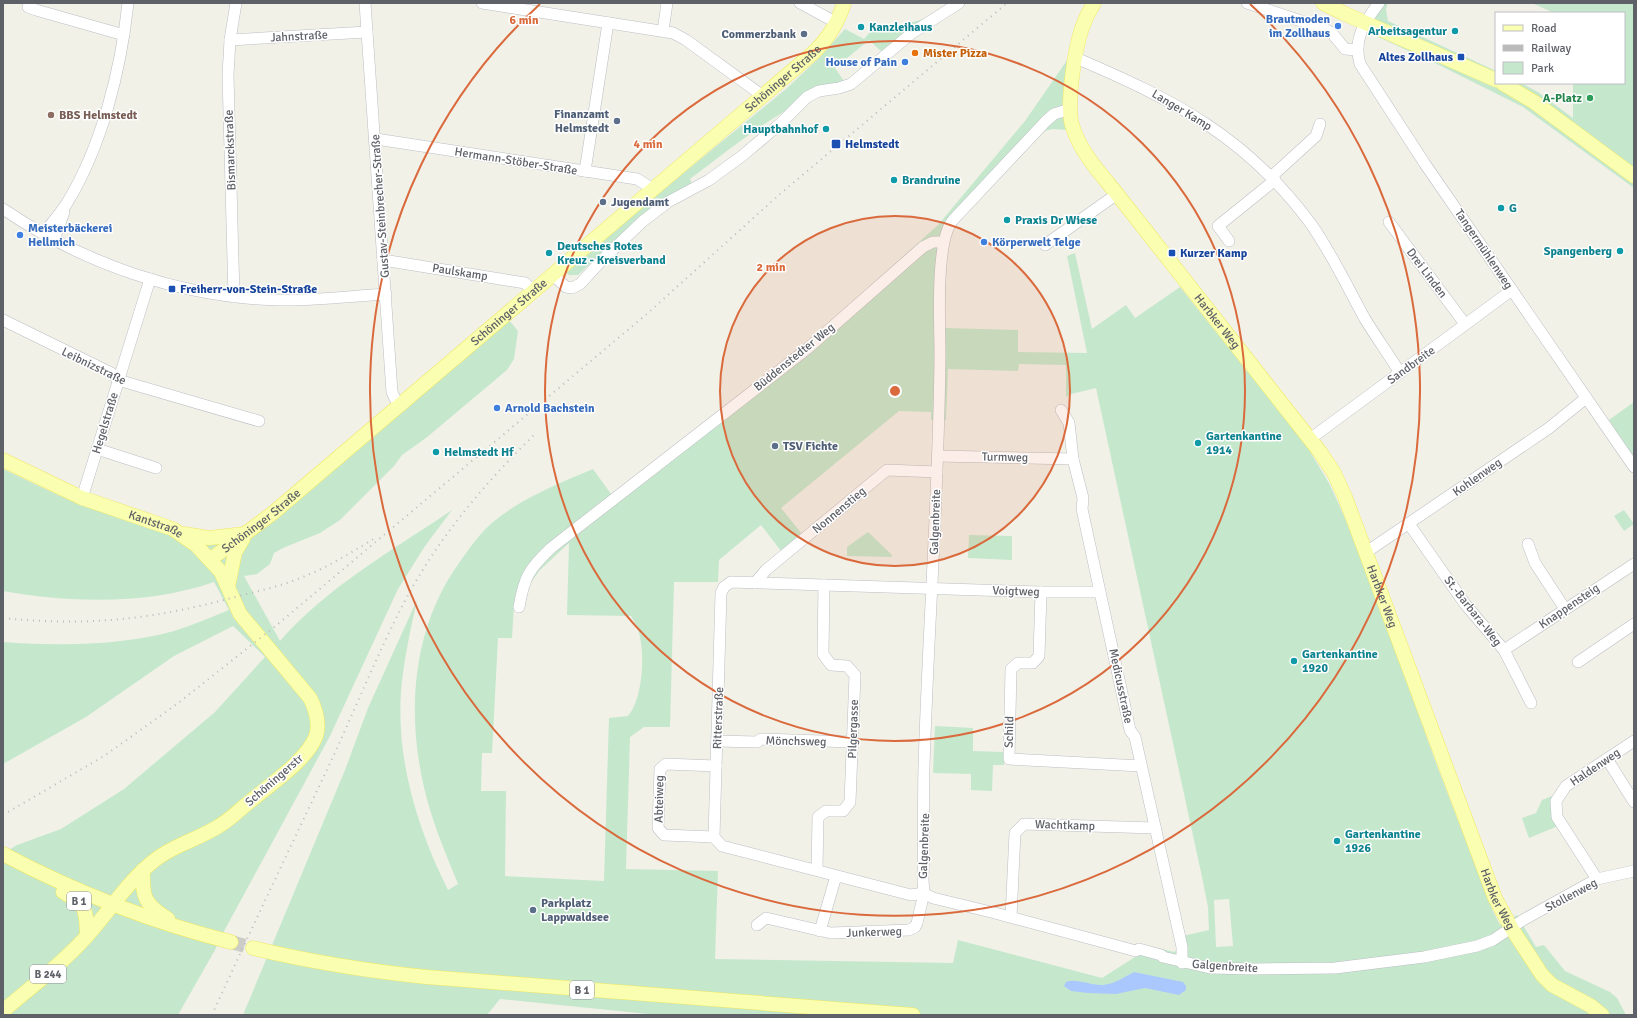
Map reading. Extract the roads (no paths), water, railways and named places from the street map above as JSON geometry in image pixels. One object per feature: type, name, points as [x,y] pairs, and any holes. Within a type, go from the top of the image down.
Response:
[{"type":"main road","name":"Schöninger Straße","points":[[211,559],[247,533],[399,407],[763,96],[822,44],[837,23],[844,3]]},
{"type":"main road","name":"Harbker Weg","points":[[1094,3],[1082,29],[1076,58],[1070,110],[1072,127],[1080,143],[1086,154],[1310,439],[1334,473],[1494,898],[1537,968],[1547,980],[1560,990],[1591,1006],[1602,1015]]},
{"type":"main road","points":[[1324,3],[1364,23],[1495,80]]},
{"type":"main road","points":[[1504,84],[1540,106],[1634,176]]},
{"type":"main road","name":"Kantstraße","points":[[3,460],[82,498],[180,533],[211,559],[221,572],[240,614],[263,642]]},
{"type":"main road","points":[[180,533],[209,538],[247,533]]},
{"type":"main road","points":[[228,586],[235,552],[247,533]]},
{"type":"main road","name":"Schöningerstr","points":[[144,870],[170,850],[220,825],[290,768],[308,750],[313,742],[318,725],[315,707],[301,686],[263,642]]},
{"type":"main road","name":"B 1","points":[[3,854],[50,878],[113,905],[231,942]]},
{"type":"main road","points":[[113,905],[128,884],[144,870]]},
{"type":"main road","points":[[144,870],[143,890],[146,901],[157,912],[180,927]]},
{"type":"main road","name":"B 1","points":[[50,878],[64,892],[76,898],[82,904],[87,923],[87,936]]},
{"type":"main road","name":"B 244","points":[[3,1011],[67,958],[113,905]]},
{"type":"main road","name":"B 1","points":[[253,948],[320,963],[427,977],[913,1015]]},
{"type":"street","points":[[30,3],[28,7],[36,10],[124,36]]},
{"type":"street","points":[[54,240],[66,204],[84,168],[102,121],[115,79],[124,36],[128,3]]},
{"type":"street","name":"Bismarckstraße","points":[[234,297],[228,75],[230,40],[236,3]]},
{"type":"street","name":"Gustav-Steinbrecher-Straße","points":[[365,3],[376,139],[392,392],[399,407]]},
{"type":"street","points":[[482,3],[537,7],[608,23],[673,33],[686,40],[763,96]]},
{"type":"street","points":[[663,32],[667,3]]},
{"type":"street","points":[[800,3],[837,23]]},
{"type":"street","points":[[553,275],[566,287],[572,288],[580,284],[602,260],[643,221],[668,202],[710,180],[742,156],[781,123],[807,97],[819,91],[851,84],[912,33],[959,3]]},
{"type":"street","points":[[1247,3],[1325,29],[1332,33],[1345,50],[1357,50],[1364,23],[1379,3]]},
{"type":"street","points":[[585,171],[608,23]]},
{"type":"street","name":"Jahnstraße","points":[[230,40],[367,32]]},
{"type":"street","name":"Tangermühlenweg","points":[[1357,50],[1360,64],[1367,76],[1634,467]]},
{"type":"street","name":"Langer Kamp","points":[[1076,58],[1137,85],[1184,109],[1252,157],[1273,179],[1312,226],[1366,320],[1400,373]]},
{"type":"street","points":[[943,242],[946,230],[953,220],[1046,121],[1054,114],[1070,110]]},
{"type":"street","points":[[1229,241],[1218,226],[1273,179],[1316,136],[1320,124]]},
{"type":"street","name":"Hermann-Stöber-Straße","points":[[376,139],[637,179],[653,189]]},
{"type":"street","points":[[1045,245],[1117,194]]},
{"type":"street","points":[[43,234],[66,204]]},
{"type":"street","points":[[3,209],[54,240],[101,262],[173,286],[234,297],[282,300],[386,294]]},
{"type":"street","name":"Drei Linden","points":[[1389,222],[1465,324]]},
{"type":"street","name":"Büddenstedter Weg","points":[[519,607],[523,584],[533,567],[551,548],[613,502],[807,349],[923,247],[933,242],[943,242]]},
{"type":"street","name":"Galgenbreite","points":[[943,242],[937,472],[924,767],[922,880],[924,893],[933,898],[1011,917],[1136,951],[1139,950],[1161,955],[1163,958],[1182,963],[1210,968],[1313,969],[1360,966],[1424,957],[1478,946],[1493,940],[1512,929]]},
{"type":"street","name":"Paulskamp","points":[[383,260],[525,283],[534,292]]},
{"type":"street","name":"Hegelstraße","points":[[82,498],[150,279]]},
{"type":"street","name":"Sandbreite","points":[[1310,439],[1512,290]]},
{"type":"street","name":"Leibnizstraße","points":[[3,320],[111,373],[118,380],[259,421]]},
{"type":"street","name":"Kohlenweg","points":[[1365,553],[1549,428],[1586,398]]},
{"type":"street","name":"Medicusstraße","points":[[1061,410],[1069,423],[1074,459],[1083,498],[1082,509],[1130,730],[1135,737],[1182,947],[1182,963]]},
{"type":"street","points":[[97,449],[156,468]]},
{"type":"street","name":"Turmweg","points":[[937,456],[1074,459]]},
{"type":"street","name":"Nonnenstieg","points":[[755,583],[766,570],[887,470],[937,472]]},
{"type":"street","name":"St.-Barbara-Weg","points":[[1409,524],[1465,604],[1504,650],[1531,702]]},
{"type":"street","points":[[1528,544],[1535,563],[1565,608]]},
{"type":"street","name":"Knappensteig","points":[[1504,650],[1565,608],[1634,564]]},
{"type":"street","name":"Ritterstraße","points":[[714,837],[721,593],[724,587],[731,582],[932,589]]},
{"type":"street","name":"Pilgergasse","points":[[816,870],[818,818],[826,811],[843,811],[850,802],[855,675],[847,666],[831,665],[823,654],[824,585]]},
{"type":"street","name":"Voigtweg","points":[[932,589],[1100,592]]},
{"type":"street","name":"Schild","points":[[1041,592],[1039,656],[1033,662],[1018,663],[1011,669],[1009,759],[1141,766]]},
{"type":"street","points":[[1578,662],[1634,624]]},
{"type":"street","name":"Mönchsweg","points":[[717,741],[757,742],[761,739],[852,742]]},
{"type":"street","name":"Haldenweg","points":[[1597,879],[1558,817],[1555,806],[1558,796],[1566,786],[1634,740]]},
{"type":"street","points":[[1607,759],[1634,802]]},
{"type":"street","name":"Abteiweg","points":[[714,837],[664,835],[658,828],[660,769],[666,764],[716,766]]},
{"type":"street","name":"Wachtkamp","points":[[1011,917],[1015,833],[1024,824],[1155,828]]},
{"type":"street","points":[[714,837],[722,846],[911,895],[924,893]]},
{"type":"street","name":"Stollenweg","points":[[1512,929],[1523,920],[1597,879],[1634,871]]},
{"type":"street","points":[[820,931],[836,876]]},
{"type":"street","name":"Junkerweg","points":[[757,925],[766,918],[832,933],[912,930],[917,923],[924,893]]},
{"type":"water","points":[[1134,972],[1183,982],[1186,986],[1186,990],[1179,995],[1145,988],[1116,994],[1071,991],[1064,986],[1066,982],[1070,981],[1103,985],[1112,983]]},
{"type":"tunnel","points":[[231,942],[253,948]]},
{"type":"railway","points":[[3,815],[104,756],[177,704],[278,624],[648,313],[780,194],[1007,3]]},
{"type":"railway","points":[[212,1015],[332,759],[387,637],[407,597],[434,553],[465,511],[481,491],[535,434]]},
{"type":"railway","points":[[3,618],[65,622],[94,621],[150,615],[208,604],[267,589],[295,580],[326,567],[375,538]]},
{"type":"place","name":"Brautmoden im Zollhaus","points":[[1338,26]]},
{"type":"place","name":"Kanzleihaus","points":[[861,27]]},
{"type":"place","name":"Arbeitsagentur","points":[[1455,31]]},
{"type":"place","name":"Commerzbank","points":[[804,34]]},
{"type":"place","name":"Mister Pizza","points":[[915,53]]},
{"type":"place","name":"Altes Zollhaus","points":[[1461,57]]},
{"type":"place","name":"House of Pain","points":[[905,62]]},
{"type":"place","name":"A-Platz","points":[[1590,98]]},
{"type":"place","name":"BBS Helmstedt","points":[[51,115]]},
{"type":"place","name":"Finanzamt Helmstedt","points":[[617,121]]},
{"type":"place","name":"Hauptbahnhof","points":[[826,129]]},
{"type":"place","name":"Helmstedt","points":[[836,144]]},
{"type":"place","name":"Brandruine","points":[[894,180]]},
{"type":"place","name":"Jugendamt","points":[[603,202]]},
{"type":"place","name":"G","points":[[1501,208]]},
{"type":"place","name":"Praxis Dr Wiese","points":[[1007,220]]},
{"type":"place","name":"Meisterbäckerei Hellmich","points":[[20,235]]},
{"type":"place","name":"Körperwelt Telge","points":[[984,242]]},
{"type":"place","name":"Spangenberg","points":[[1620,251]]},
{"type":"place","name":"Deutsches Rotes Kreuz - Kreisverband","points":[[549,253]]},
{"type":"place","name":"Kurzer Kamp","points":[[1172,253]]},
{"type":"place","name":"Freiherr-von-Stein-Straße","points":[[172,289]]},
{"type":"place","name":"Arnold Bachstein","points":[[497,408]]},
{"type":"place","name":"Gartenkantine 1914","points":[[1198,443]]},
{"type":"place","name":"TSV Fichte","points":[[775,446]]},
{"type":"place","name":"Helmstedt Hf","points":[[436,452]]},
{"type":"place","name":"Gartenkantine 1920","points":[[1294,661]]},
{"type":"place","name":"Gartenkantine 1926","points":[[1337,841]]},
{"type":"place","name":"Parkplatz Lappwaldsee","points":[[533,910]]}]
